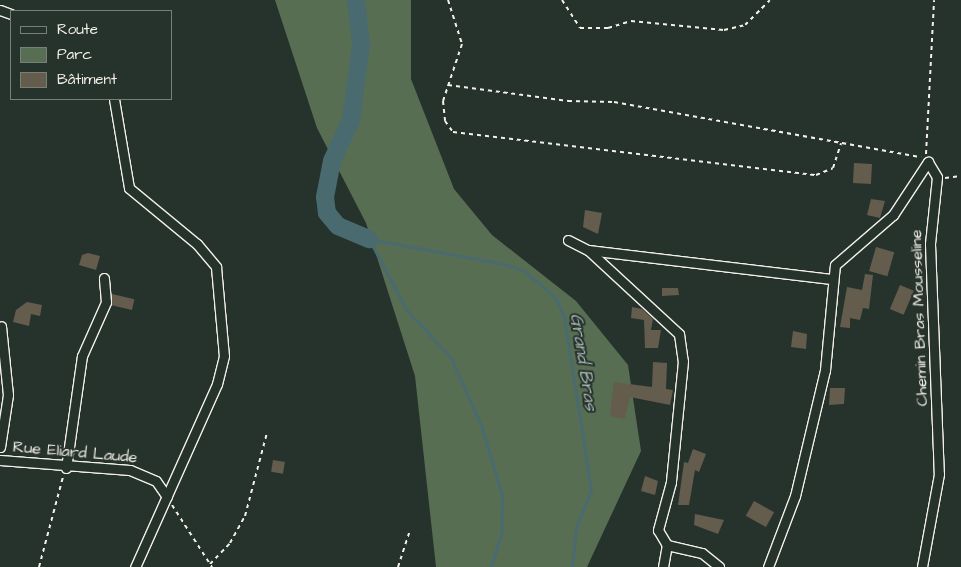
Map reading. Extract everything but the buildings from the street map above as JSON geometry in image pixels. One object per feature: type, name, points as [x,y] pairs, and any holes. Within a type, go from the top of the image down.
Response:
[{"type":"street","points":[[114,100],[129,188],[197,244],[210,257],[219,278],[221,373],[135,567]]},
{"type":"street","name":"Chemin Bras Mousseline","points":[[768,567],[796,496],[825,370],[831,279],[838,260],[865,243],[893,215],[928,162],[937,177],[930,244],[938,474],[922,567]]},
{"type":"street","points":[[568,240],[588,250],[679,334],[683,361],[671,482],[658,530],[667,545],[663,567]]},
{"type":"street","points":[[588,250],[831,279]]},
{"type":"street","points":[[66,468],[82,356],[106,302],[104,278]]},
{"type":"street","points":[[0,447],[8,395],[1,326]]},
{"type":"street","name":"Rue Eliard Laude","points":[[0,460],[66,468],[145,474],[167,497]]},
{"type":"street","points":[[667,545],[702,554],[719,567]]},
{"type":"path","points":[[448,0],[462,44],[443,101],[446,121],[460,133],[816,175],[833,168],[841,143]]},
{"type":"path","points":[[562,0],[580,28],[608,28],[631,21],[724,30],[744,26],[770,0]]},
{"type":"path","points":[[448,85],[568,101],[614,102],[925,159],[934,0]]},
{"type":"path","points":[[937,177],[961,176]]},
{"type":"path","points":[[167,497],[211,566],[230,543],[245,516],[267,433]]},
{"type":"path","points":[[39,567],[66,468]]},
{"type":"path","points":[[398,567],[410,533]]},
{"type":"green space","points":[[275,0],[411,0],[411,79],[454,189],[492,235],[576,301],[628,365],[641,451],[587,567],[436,567],[415,376],[366,223],[317,128]]},
{"type":"waterway","points":[[356,0],[361,44],[351,120],[332,161],[325,197],[327,213],[338,226],[369,239]]},
{"type":"waterway","name":"Grand Bras","points":[[369,239],[504,264],[523,270],[555,297],[564,316],[591,490],[576,527],[572,567]]},
{"type":"waterway","points":[[369,239],[406,309],[451,358],[481,425],[502,495],[501,534],[491,567]]}]
